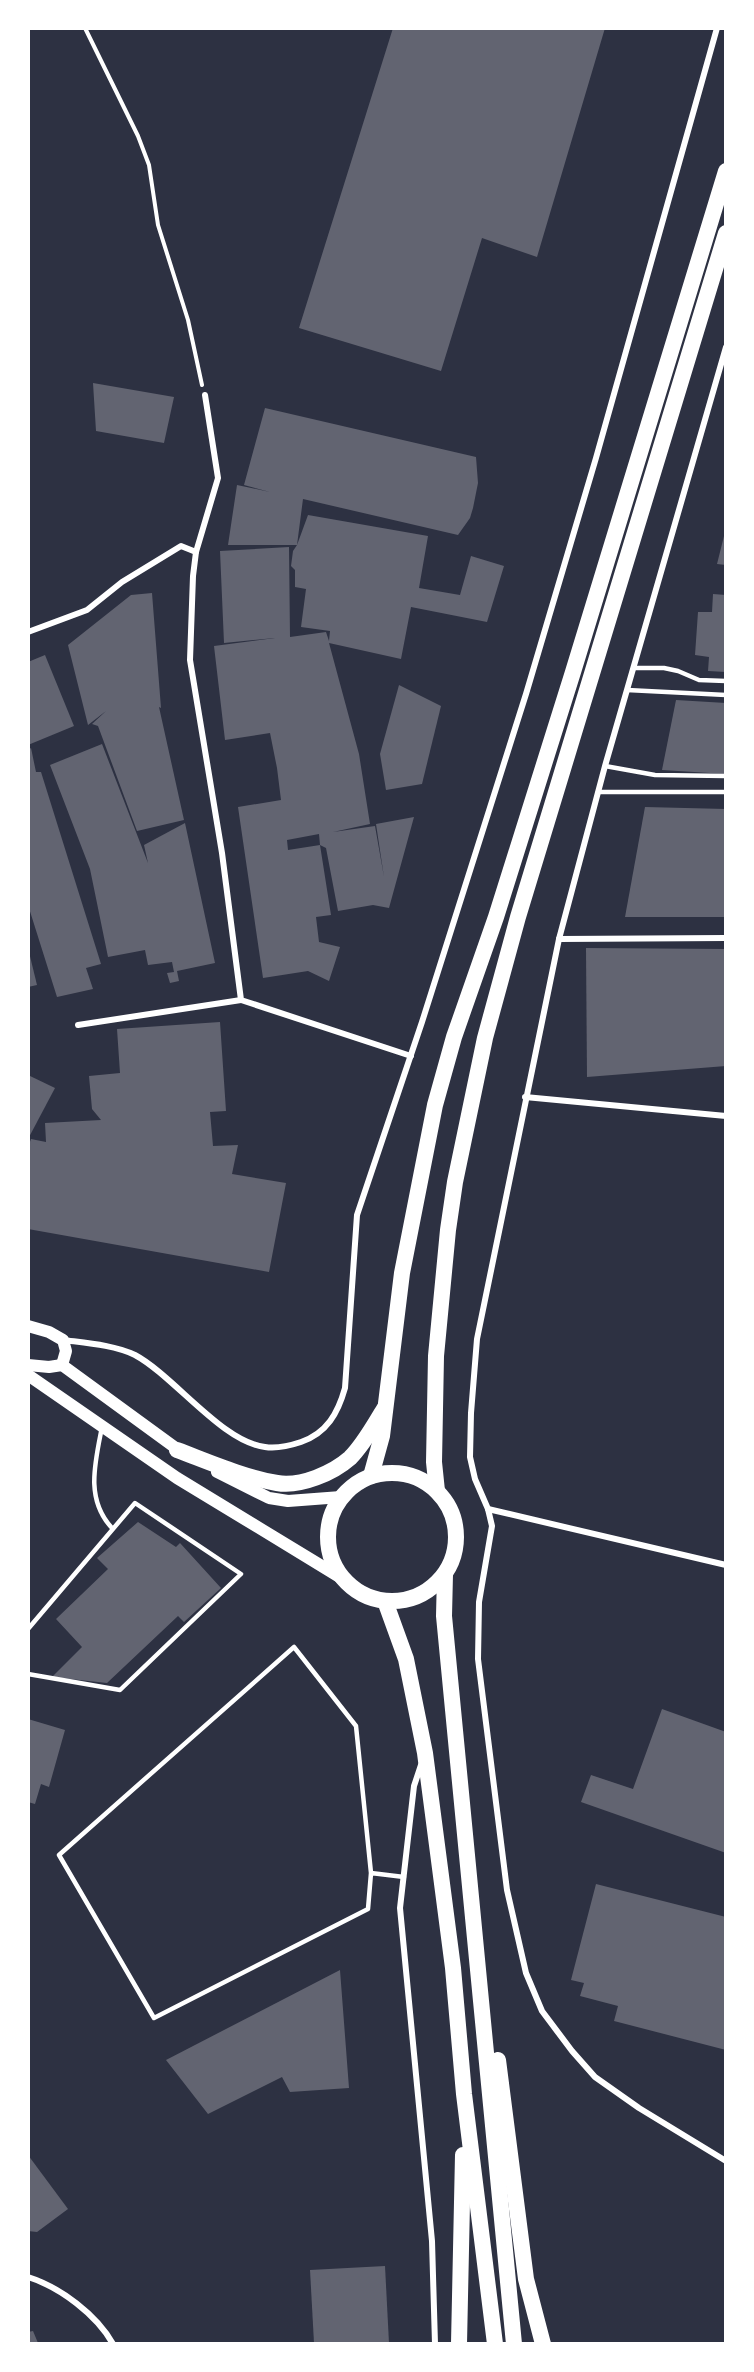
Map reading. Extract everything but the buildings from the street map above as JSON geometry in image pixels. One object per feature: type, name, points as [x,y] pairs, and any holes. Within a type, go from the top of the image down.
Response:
[{"type":"highway","points":[[370,1476],[382,1436],[388,1403],[402,1273],[435,1105],[454,1037],[496,917],[573,672],[726,171]]},
{"type":"highway","points":[[437,1491],[434,1462],[436,1356],[448,1230],[455,1182],[485,1038],[518,917],[726,233]]},
{"type":"highway","points":[[177,1450],[279,1484],[302,1481],[332,1470],[350,1458],[388,1403]]},
{"type":"highway","points":[[388,1472],[406,1474],[423,1480],[437,1491],[451,1514],[456,1540],[453,1558],[445,1574],[433,1586],[418,1595],[402,1600],[384,1601],[355,1590],[343,1579],[332,1560],[328,1538],[331,1517],[341,1497],[350,1488],[370,1476],[388,1472]]},
{"type":"highway","points":[[445,1574],[444,1616],[514,2343]]},
{"type":"highway","points":[[384,1601],[406,1659],[424,1753],[453,1968],[464,2094],[495,2343]]},
{"type":"highway","points":[[480,1983],[492,2025],[526,2279],[543,2343]]},
{"type":"highway","points":[[459,2343],[464,2094]]},
{"type":"main road","points":[[28,1326],[49,1332],[63,1340],[66,1351],[62,1365]]},
{"type":"main road","points":[[28,1365],[49,1367],[62,1365],[177,1450],[269,1498],[288,1501],[341,1497]]},
{"type":"main road","points":[[28,1375],[177,1478],[343,1579]]},
{"type":"street","points":[[63,1340],[123,1350],[136,1356],[245,1442],[264,1447],[285,1447],[310,1438],[339,1410],[345,1388],[357,1215],[411,1056],[522,705],[593,469],[717,28]]},
{"type":"street","points":[[726,347],[605,766],[559,939],[477,1339],[470,1457],[475,1479],[488,1509],[492,1526],[479,1602],[478,1659],[507,1890],[526,1973],[542,2011],[572,2051],[595,2076],[639,2108],[726,2161]]},
{"type":"street","points":[[205,395],[218,478],[196,552],[190,660],[222,853],[241,1000]]},
{"type":"street","points":[[28,632],[87,610],[122,582],[181,546],[196,552]]},
{"type":"street","points":[[559,939],[726,938]]},
{"type":"street","points":[[78,1025],[241,1000],[411,1056]]},
{"type":"street","points":[[525,1097],[548,1101],[726,1116]]},
{"type":"street","points":[[488,1509],[726,1565]]},
{"type":"street","points":[[424,1753],[414,1786],[400,1908],[433,2250],[435,2343]]},
{"type":"street","points":[[28,2277],[64,2295],[91,2316],[113,2343]]},
{"type":"lane","points":[[634,668],[664,669],[678,671],[699,680],[726,681]]},
{"type":"lane","points":[[627,690],[726,695]]},
{"type":"lane","points":[[605,766],[655,775],[726,776]]},
{"type":"lane","points":[[598,792],[726,792]]},
{"type":"lane","points":[[102,1427],[94,1480],[96,1501],[102,1517],[112,1528]]},
{"type":"lane","points":[[28,1629],[135,1503],[241,1574],[120,1690],[28,1674]]},
{"type":"lane","points":[[294,1647],[356,1726],[371,1873],[368,1909],[154,2018],[59,1855],[294,1647]]},
{"type":"lane","points":[[371,1873],[404,1877]]},
{"type":"path","points":[[85,28],[138,136],[149,165],[158,225],[188,320],[205,395]]}]
